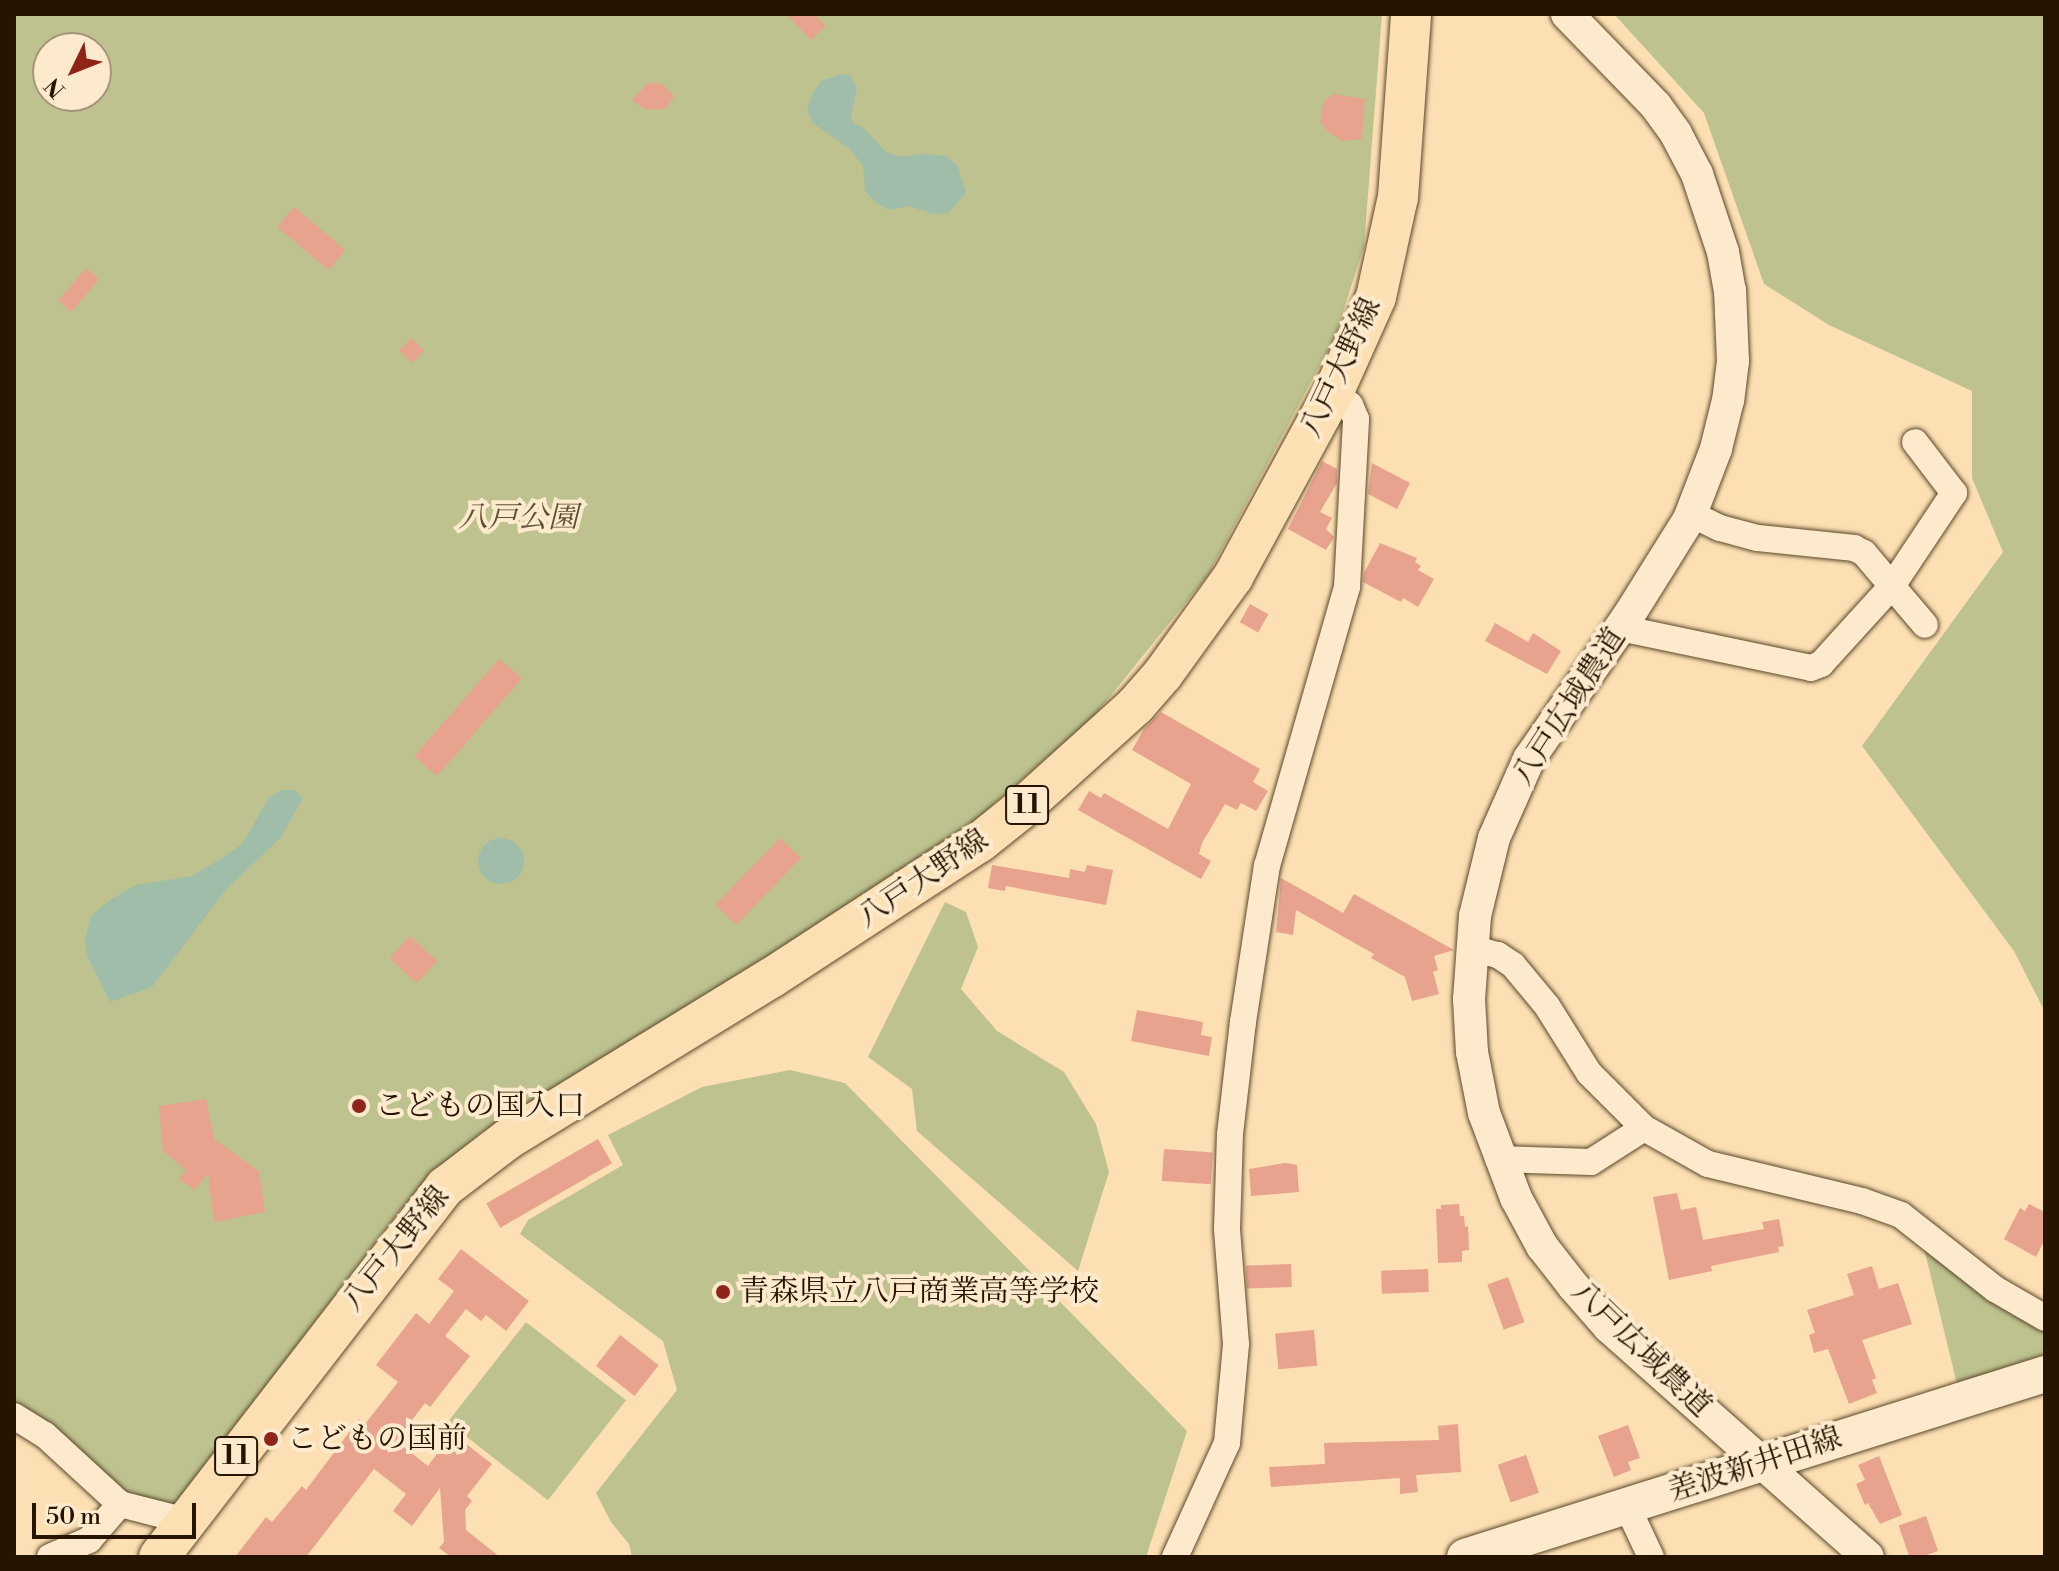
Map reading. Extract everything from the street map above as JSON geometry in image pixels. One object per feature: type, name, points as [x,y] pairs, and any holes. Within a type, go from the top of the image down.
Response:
[{"type":"main road","name":"八戸大野線","points":[[159,1557],[424,1210],[470,1165],[797,961],[980,842],[1136,705],[1195,634],[1233,577],[1334,391],[1376,297],[1395,212],[1411,14]]},
{"type":"main road","name":"差波新井田線","points":[[1465,1557],[2045,1374]]},
{"type":"street","name":"八戸広域農道","points":[[1567,14],[1620,65],[1676,134],[1697,174],[1723,252],[1732,321],[1728,400],[1705,484],[1691,514],[1620,628],[1556,715],[1511,795],[1483,876],[1471,948],[1469,999],[1472,1052],[1484,1113],[1498,1159],[1542,1246],[1574,1287],[1609,1327],[1868,1557]]},
{"type":"street","points":[[1175,1557],[1227,1443],[1236,1344],[1227,1229],[1230,1134],[1243,1022],[1267,866],[1347,587],[1356,419],[1350,405],[1334,391]]},
{"type":"street","points":[[1620,628],[1811,668],[1821,664],[1892,586],[1954,493],[1915,442]]},
{"type":"street","points":[[1691,514],[1758,538],[1854,548],[1864,553],[1925,625]]},
{"type":"street","points":[[1471,948],[1498,955],[1513,965],[1547,1006],[1589,1073],[1644,1128],[1708,1164],[1862,1201],[1901,1215],[1995,1289],[2045,1318]]},
{"type":"street","points":[[1498,1159],[1591,1162],[1644,1128]]},
{"type":"street","points":[[14,1416],[45,1435],[120,1504],[186,1521]]},
{"type":"street","points":[[50,1557],[89,1540],[120,1504]]},
{"type":"street","points":[[1627,1506],[1651,1557]]},
{"type":"green space","name":"八戸公園","points":[[14,14],[1382,14],[1364,246],[1335,337],[1208,575],[1094,716],[962,832],[669,1021],[479,1134],[399,1211],[173,1509],[122,1491],[56,1428],[14,1402]]},
{"type":"green space","points":[[1614,14],[2045,14],[2045,1012],[2014,951],[1862,746],[2003,552],[1972,478],[1972,391],[1829,325],[1764,284],[1704,113]]},
{"type":"green space","points":[[945,902],[966,912],[978,947],[961,989],[997,1031],[1064,1072],[1096,1124],[1109,1172],[1078,1271],[917,1131],[912,1089],[868,1057]]},
{"type":"green space","name":"青森県立八戸商業高等学校","points":[[790,1070],[845,1083],[1187,1431],[1146,1557],[632,1557],[629,1544],[611,1522],[596,1493],[677,1390],[663,1341],[520,1234],[528,1220],[623,1165],[608,1135],[702,1087]]},
{"type":"green space","points":[[1922,1240],[2045,1328],[2045,1354],[1957,1384]]},
{"type":"green space","points":[[526,1322],[626,1400],[548,1500],[448,1422]]},
{"type":"shaded area","points":[[841,74],[851,76],[857,88],[851,114],[853,124],[863,127],[885,151],[900,157],[923,154],[946,156],[957,165],[966,192],[949,213],[934,214],[909,206],[889,210],[876,203],[865,191],[863,166],[850,149],[813,123],[807,111],[813,92],[821,81]]},
{"type":"shaded area","points":[[282,790],[294,790],[303,798],[281,837],[224,892],[152,987],[110,1002],[87,956],[85,940],[91,916],[113,898],[137,885],[192,876],[219,860],[242,844],[269,798]]},
{"type":"shaded area","points":[[501,838],[517,845],[524,861],[517,877],[501,884],[485,877],[478,861],[485,845]]},
{"type":"building","points":[[786,14],[814,14],[826,26],[811,40]]},
{"type":"building","points":[[648,83],[662,84],[674,97],[665,109],[644,109],[632,100]]},
{"type":"building","points":[[1334,94],[1365,99],[1362,139],[1342,141],[1328,132],[1320,121],[1325,100]]},
{"type":"building","points":[[294,207],[345,250],[329,270],[277,227]]},
{"type":"building","points":[[86,268],[99,279],[71,312],[58,301]]},
{"type":"building","points":[[411,338],[424,350],[413,363],[399,350]]},
{"type":"building","points":[[1322,461],[1337,469],[1337,483],[1320,512],[1332,518],[1326,529],[1334,537],[1326,550],[1288,529]]},
{"type":"building","points":[[1372,463],[1410,483],[1397,509],[1368,494]]},
{"type":"building","points":[[1380,543],[1417,558],[1415,562],[1421,566],[1418,570],[1434,579],[1418,607],[1403,598],[1401,602],[1363,582],[1364,573]]},
{"type":"building","points":[[1250,604],[1268,614],[1258,633],[1240,622]]},
{"type":"building","points":[[1495,623],[1528,642],[1533,633],[1561,651],[1547,674],[1485,641]]},
{"type":"building","points":[[499,659],[522,679],[437,776],[414,756]]},
{"type":"building","points":[[1161,712],[1260,769],[1253,782],[1268,791],[1256,811],[1241,803],[1237,810],[1225,804],[1202,843],[1199,854],[1211,861],[1201,879],[1078,810],[1089,791],[1101,798],[1104,793],[1168,829],[1191,784],[1132,750],[1144,729]]},
{"type":"building","points":[[780,838],[801,858],[736,925],[715,905]]},
{"type":"building","points":[[992,865],[1069,878],[1070,869],[1085,872],[1087,865],[1113,870],[1106,905],[1006,886],[1005,891],[988,888]]},
{"type":"building","points":[[1281,878],[1343,913],[1354,894],[1454,950],[1434,956],[1438,970],[1433,972],[1439,994],[1412,1001],[1405,977],[1371,958],[1374,954],[1296,910],[1293,935],[1276,932]]},
{"type":"building","points":[[410,936],[437,961],[417,983],[390,958]]},
{"type":"building","points":[[1137,1010],[1203,1022],[1201,1035],[1212,1037],[1209,1056],[1131,1041]]},
{"type":"building","points":[[206,1099],[214,1139],[259,1171],[265,1212],[214,1222],[208,1174],[194,1190],[179,1179],[186,1170],[163,1151],[159,1106]]},
{"type":"building","points":[[598,1139],[612,1163],[500,1228],[486,1204]]},
{"type":"building","points":[[1164,1149],[1213,1152],[1211,1184],[1162,1181]]},
{"type":"building","points":[[1285,1163],[1297,1165],[1299,1192],[1251,1196],[1249,1169]]},
{"type":"building","points":[[1677,1193],[1681,1210],[1696,1207],[1703,1240],[1764,1229],[1762,1222],[1779,1219],[1784,1246],[1778,1247],[1779,1252],[1711,1266],[1712,1271],[1669,1280],[1653,1197]]},
{"type":"building","points":[[1459,1204],[1460,1216],[1464,1216],[1465,1227],[1468,1226],[1469,1250],[1462,1251],[1462,1262],[1438,1263],[1436,1209],[1441,1209],[1441,1205]]},
{"type":"building","points":[[2029,1204],[2045,1212],[2045,1239],[2036,1257],[2004,1239],[2020,1208],[2025,1211]]},
{"type":"building","points":[[461,1249],[529,1301],[506,1331],[486,1315],[481,1321],[466,1309],[445,1336],[470,1356],[430,1407],[425,1403],[396,1441],[428,1466],[452,1433],[492,1464],[467,1496],[472,1501],[465,1510],[466,1530],[500,1557],[451,1557],[439,1548],[444,1542],[440,1488],[412,1526],[393,1511],[406,1494],[374,1469],[306,1557],[235,1557],[266,1517],[272,1522],[302,1486],[306,1490],[359,1419],[365,1424],[398,1382],[376,1365],[416,1313],[429,1324],[454,1291],[438,1279]]},
{"type":"building","points":[[1291,1264],[1292,1287],[1247,1289],[1246,1266]]},
{"type":"building","points":[[1872,1266],[1879,1289],[1898,1283],[1912,1324],[1862,1340],[1876,1378],[1872,1380],[1877,1393],[1849,1404],[1828,1349],[1814,1353],[1809,1335],[1815,1333],[1807,1310],[1854,1295],[1847,1274]]},
{"type":"building","points":[[1428,1269],[1429,1292],[1382,1294],[1381,1271]]},
{"type":"building","points":[[1508,1277],[1524,1322],[1504,1330],[1487,1285]]},
{"type":"building","points":[[1314,1330],[1317,1366],[1278,1369],[1275,1333]]},
{"type":"building","points":[[620,1335],[659,1365],[635,1396],[596,1366]]},
{"type":"building","points":[[1458,1424],[1461,1472],[1416,1475],[1418,1492],[1400,1494],[1400,1478],[1271,1487],[1269,1467],[1325,1464],[1324,1443],[1439,1440],[1438,1426]]},
{"type":"building","points":[[1628,1425],[1640,1458],[1628,1462],[1631,1470],[1614,1477],[1598,1436]]},
{"type":"building","points":[[1526,1455],[1539,1493],[1511,1503],[1498,1465]]},
{"type":"building","points":[[1879,1456],[1902,1515],[1880,1524],[1868,1503],[1865,1505],[1856,1484],[1865,1480],[1858,1465]]},
{"type":"building","points":[[1926,1516],[1938,1551],[1909,1557],[1899,1525]]},
{"type":"place","name":"こどもの国入口","points":[[359,1106]]},
{"type":"place","name":"青森県立八戸商業高等学校","points":[[723,1292]]},
{"type":"place","name":"こどもの国前","points":[[271,1439]]}]
